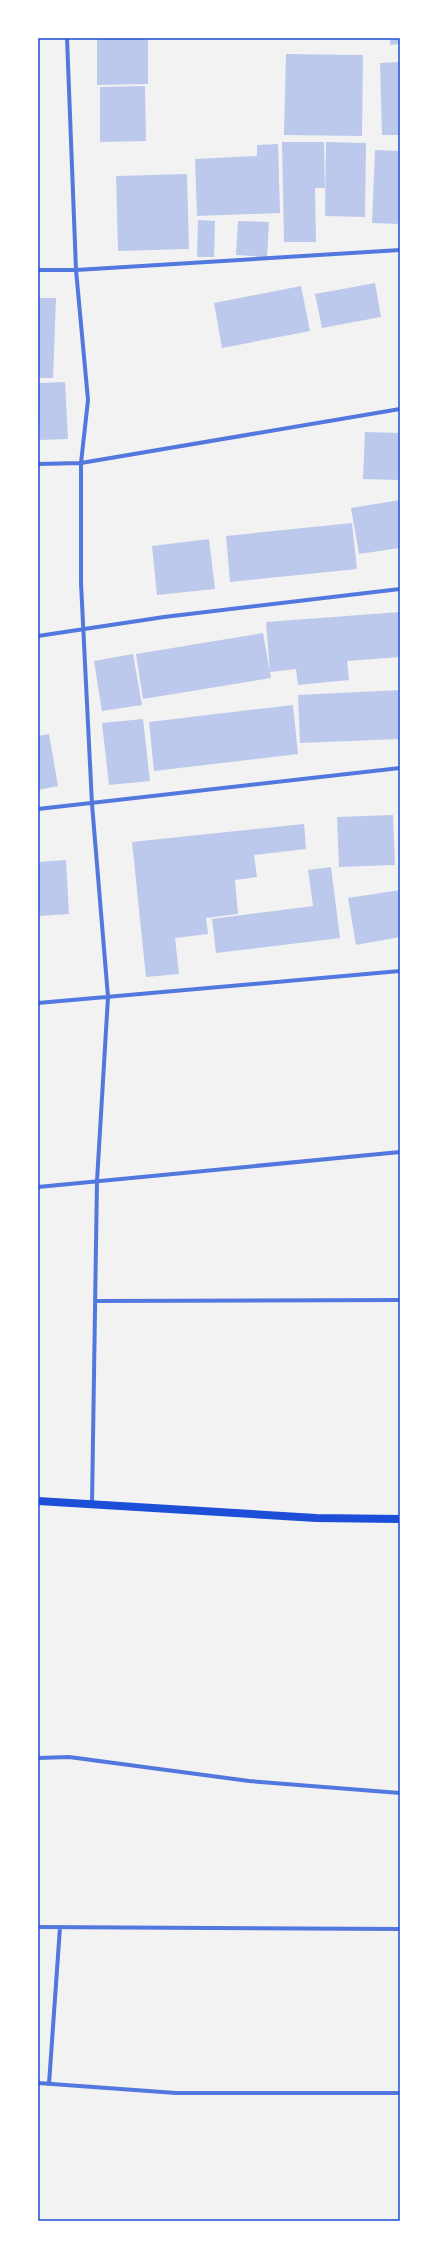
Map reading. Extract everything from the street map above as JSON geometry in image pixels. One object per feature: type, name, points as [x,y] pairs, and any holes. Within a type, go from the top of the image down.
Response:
[{"type":"main road","points":[[38,1501],[316,1518],[400,1519]]},
{"type":"street","points":[[67,38],[76,270],[88,400],[81,463],[84,630],[92,804],[108,997],[97,1181],[92,1504]]},
{"type":"street","points":[[38,270],[76,270],[400,250]]},
{"type":"street","points":[[38,464],[81,463],[400,409]]},
{"type":"street","points":[[38,636],[164,617],[400,589]]},
{"type":"street","points":[[38,809],[400,768]]},
{"type":"street","points":[[38,1003],[400,970]]},
{"type":"street","points":[[38,1187],[400,1152]]},
{"type":"street","points":[[95,1301],[400,1300]]},
{"type":"street","points":[[38,1758],[69,1757],[249,1781],[400,1793]]},
{"type":"street","points":[[38,1927],[400,1929]]},
{"type":"street","points":[[49,2084],[60,1928]]},
{"type":"street","points":[[38,2083],[176,2093],[400,2093]]},
{"type":"building","points":[[97,38],[148,38],[148,84],[97,85]]},
{"type":"building","points":[[390,38],[400,38],[400,44],[390,45]]},
{"type":"building","points":[[286,54],[363,55],[362,136],[284,135]]},
{"type":"building","points":[[400,62],[400,135],[382,135],[380,63]]},
{"type":"building","points":[[145,86],[146,141],[100,142],[100,87]]},
{"type":"building","points":[[282,142],[324,142],[325,188],[315,188],[316,242],[284,242]]},
{"type":"building","points":[[326,142],[366,143],[365,217],[325,216]]},
{"type":"building","points":[[278,144],[280,213],[197,216],[195,159],[257,156],[257,145]]},
{"type":"building","points":[[375,150],[400,151],[400,224],[372,223]]},
{"type":"building","points":[[187,174],[189,249],[118,251],[116,176]]},
{"type":"building","points":[[198,220],[215,221],[214,257],[197,257]]},
{"type":"building","points":[[238,221],[269,222],[267,257],[236,255]]},
{"type":"building","points":[[375,283],[381,317],[322,328],[315,294]]},
{"type":"building","points":[[301,286],[310,331],[222,348],[214,303]]},
{"type":"building","points":[[38,298],[56,298],[53,378],[38,378]]},
{"type":"building","points":[[65,382],[68,439],[40,440],[38,383]]},
{"type":"building","points":[[365,432],[400,433],[400,480],[363,479]]},
{"type":"building","points":[[400,500],[400,548],[359,554],[351,508]]},
{"type":"building","points":[[352,523],[357,569],[230,582],[226,536]]},
{"type":"building","points":[[209,539],[215,589],[157,595],[152,546]]},
{"type":"building","points":[[400,612],[400,657],[347,661],[349,680],[298,685],[296,669],[270,672],[266,622]]},
{"type":"building","points":[[263,633],[271,678],[143,699],[136,654]]},
{"type":"building","points":[[133,654],[142,705],[102,711],[94,661]]},
{"type":"building","points":[[400,690],[400,739],[300,743],[298,695]]},
{"type":"building","points":[[293,705],[298,754],[154,771],[149,722]]},
{"type":"building","points":[[143,719],[150,781],[109,785],[102,723]]},
{"type":"building","points":[[49,734],[58,786],[38,790],[38,736]]},
{"type":"building","points":[[393,815],[395,865],[339,867],[337,817]]},
{"type":"building","points":[[304,824],[306,849],[254,855],[257,877],[235,880],[238,914],[206,918],[208,934],[175,938],[179,974],[146,977],[132,842]]},
{"type":"building","points":[[66,860],[69,914],[38,916],[38,862]]},
{"type":"building","points":[[331,867],[340,938],[216,953],[212,919],[313,906],[308,870]]},
{"type":"building","points":[[400,890],[400,937],[356,945],[348,898]]}]
